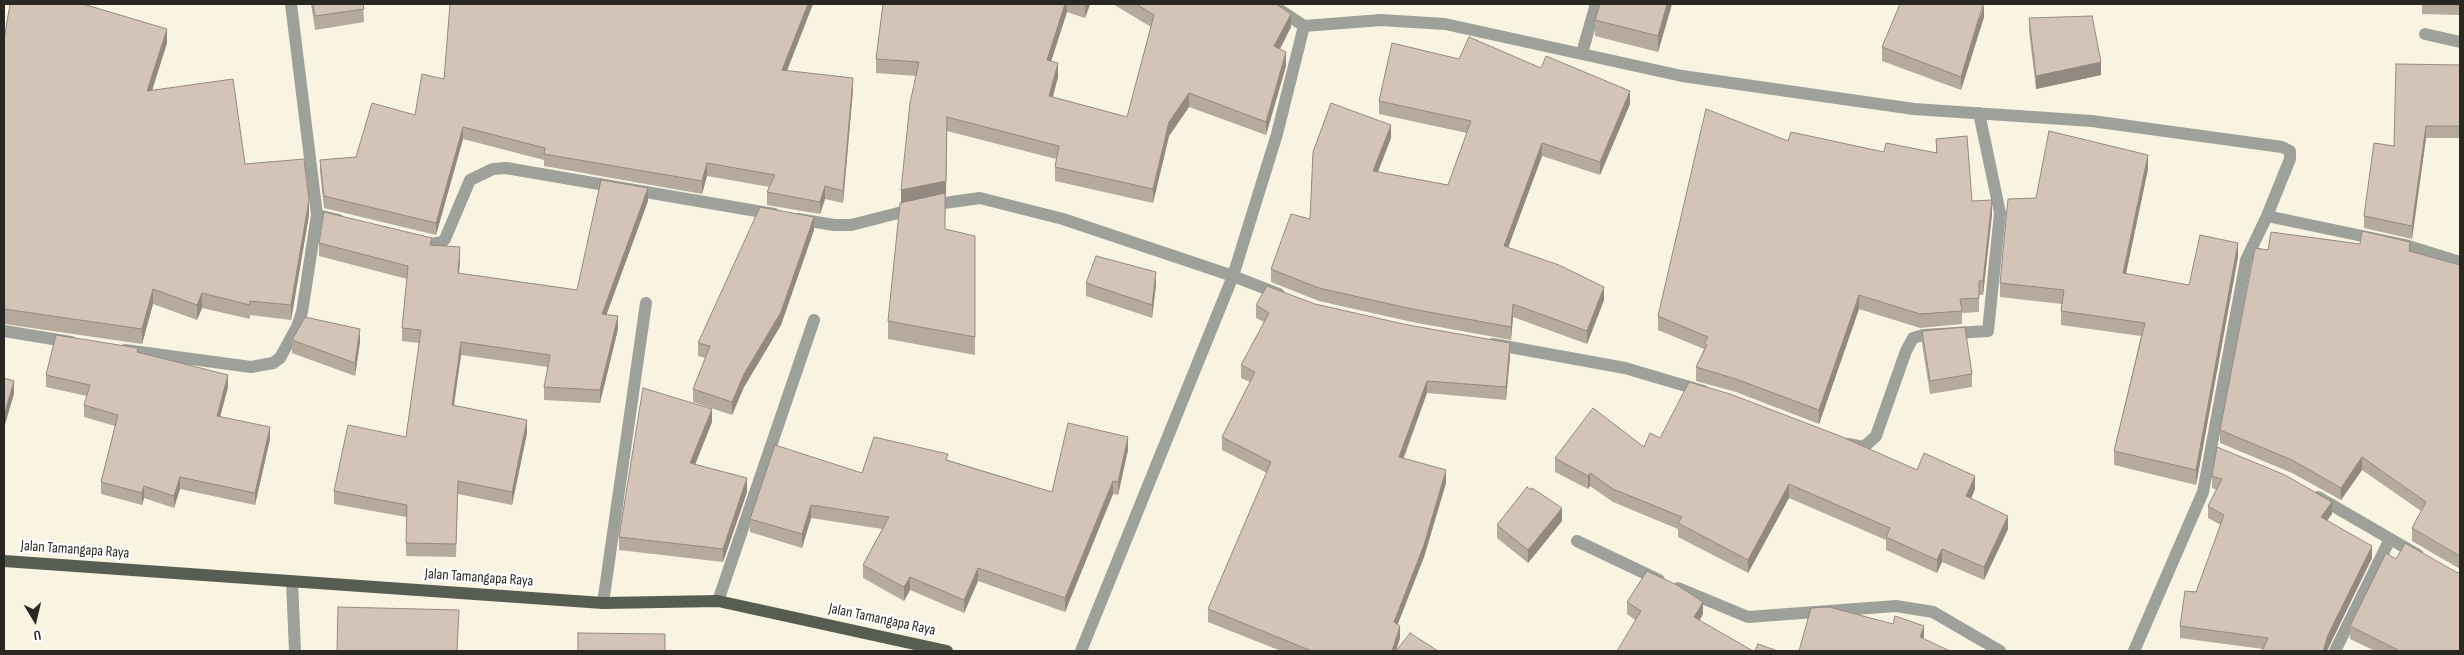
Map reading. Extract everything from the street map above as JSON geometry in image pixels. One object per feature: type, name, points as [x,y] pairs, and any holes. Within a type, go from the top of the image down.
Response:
[{"type":"main road","name":"Jalan Tamangapa Raya","points":[[4,561],[603,603],[718,601],[930,649],[947,651]]},
{"type":"street","points":[[114,349],[239,367],[273,363],[280,358],[300,318],[317,215],[291,4]]},
{"type":"street","points":[[1271,4],[1304,26],[1381,20],[1436,23],[1682,76],[1914,109],[2092,121],[2282,148],[2290,151],[2290,159],[2267,216],[2246,260],[2216,450],[2203,492],[2134,651]]},
{"type":"street","points":[[1582,53],[1596,4]]},
{"type":"street","points":[[1081,651],[1234,276],[1277,134],[1304,26]]},
{"type":"street","points":[[2425,34],[2460,42]]},
{"type":"street","points":[[1837,440],[1854,446],[1864,447],[1876,436],[1906,351],[1913,338],[1924,335],[1988,331],[2000,213],[1979,113]]},
{"type":"street","points":[[404,237],[431,244],[442,242],[470,180],[494,169],[506,168],[834,225],[851,225],[930,205],[980,198],[1063,219],[1234,276],[1292,300]]},
{"type":"street","points":[[317,215],[350,223]]},
{"type":"street","points":[[2267,216],[2404,245],[2460,262]]},
{"type":"street","points":[[603,603],[646,303]]},
{"type":"street","points":[[718,601],[814,320]]},
{"type":"street","points":[[4,331],[84,344]]},
{"type":"street","points":[[1484,343],[1625,368],[1715,395]]},
{"type":"street","points":[[2306,490],[2429,561]]},
{"type":"street","points":[[2335,651],[2390,539]]},
{"type":"street","points":[[1577,541],[1611,559],[1729,611],[1748,617],[1896,606],[1933,612],[2000,651]]},
{"type":"street","points":[[292,581],[294,651]]},
{"type":"building","points":[[10,4],[83,4],[167,29],[147,91],[233,79],[245,164],[304,159],[309,200],[291,305],[250,301],[250,305],[202,293],[197,305],[153,289],[142,329],[4,309],[4,40]]},
{"type":"building","points":[[313,4],[363,4],[364,9],[315,16]]},
{"type":"building","points":[[450,4],[808,4],[782,70],[853,78],[843,191],[825,186],[820,202],[767,192],[775,175],[707,163],[702,181],[544,154],[545,148],[463,127],[436,223],[324,196],[320,160],[356,157],[372,103],[415,115],[422,74],[444,79]]},
{"type":"building","points":[[883,4],[1065,4],[1047,60],[1058,63],[1049,96],[1127,117],[1154,15],[1136,4],[1276,4],[1291,14],[1274,46],[1286,52],[1266,122],[1189,93],[1169,122],[1153,189],[1055,167],[1059,146],[947,117],[946,181],[901,190],[910,103],[919,62],[876,59]]},
{"type":"building","points":[[1600,4],[1667,4],[1658,36],[1595,20]]},
{"type":"building","points":[[1900,4],[1983,4],[1961,77],[1882,47]]},
{"type":"building","points":[[2092,16],[2101,62],[2036,76],[2029,18]]},
{"type":"building","points":[[1469,37],[1541,68],[1546,56],[1630,91],[1600,162],[1542,143],[1504,246],[1559,265],[1604,287],[1587,331],[1513,304],[1511,327],[1412,309],[1319,288],[1271,269],[1291,214],[1310,219],[1313,152],[1331,103],[1391,125],[1373,171],[1448,185],[1471,121],[1379,101],[1392,43],[1459,59]]},
{"type":"building","points":[[2396,64],[2460,65],[2460,126],[2426,126],[2412,226],[2364,216],[2374,143],[2394,146]]},
{"type":"building","points":[[1706,109],[1788,141],[1791,132],[1884,152],[1886,143],[1937,153],[1936,139],[1967,136],[1972,201],[1992,200],[1983,281],[1979,281],[1979,298],[1960,299],[1962,311],[1920,314],[1859,295],[1819,410],[1736,379],[1696,367],[1707,345],[1704,343],[1708,337],[1658,316]]},
{"type":"building","points":[[2049,131],[2148,155],[2123,273],[2189,285],[2200,235],[2238,243],[2196,470],[2114,451],[2145,323],[2061,311],[2064,290],[2000,283],[2008,199],[2036,198]]},
{"type":"building","points":[[601,180],[648,188],[602,314],[618,316],[600,390],[544,387],[550,355],[461,342],[452,405],[527,420],[512,492],[458,481],[456,544],[406,543],[407,505],[334,491],[348,425],[406,437],[421,330],[402,328],[408,266],[319,243],[324,212],[432,238],[430,245],[460,247],[458,273],[577,290]]},
{"type":"building","points":[[945,193],[945,229],[975,236],[975,337],[888,321],[900,203]]},
{"type":"building","points":[[760,207],[814,217],[781,312],[744,374],[732,402],[693,389],[710,346],[698,343]]},
{"type":"building","points":[[2362,231],[2410,242],[2409,251],[2460,265],[2460,556],[2412,528],[2426,502],[2362,457],[2341,488],[2292,460],[2220,430],[2255,248],[2268,250],[2271,232],[2360,244]]},
{"type":"building","points":[[1096,256],[1156,272],[1152,305],[1086,283]]},
{"type":"building","points":[[1267,286],[1315,304],[1408,325],[1510,343],[1506,387],[1427,381],[1399,457],[1446,470],[1424,545],[1394,622],[1400,626],[1392,651],[1312,651],[1208,609],[1271,462],[1222,437],[1255,372],[1241,365],[1269,313],[1256,305]]},
{"type":"building","points":[[305,317],[360,329],[355,363],[292,340]]},
{"type":"building","points":[[1965,327],[1972,374],[1930,381],[1922,331]]},
{"type":"building","points":[[56,335],[138,348],[137,352],[228,375],[217,416],[270,427],[255,493],[180,477],[174,496],[144,486],[142,493],[101,482],[118,415],[84,405],[90,385],[46,375]]},
{"type":"building","points":[[4,378],[14,381],[4,415]]},
{"type":"building","points":[[1689,382],[1730,394],[1840,436],[1917,470],[1924,453],[1975,476],[1966,496],[2008,516],[1984,567],[1942,549],[1937,560],[1886,537],[1890,528],[1789,484],[1748,560],[1678,523],[1682,517],[1613,489],[1590,473],[1588,476],[1555,458],[1593,408],[1644,447],[1650,433],[1660,438]]},
{"type":"building","points":[[643,388],[712,409],[690,463],[747,478],[723,549],[619,537]]},
{"type":"building","points":[[1068,423],[1128,437],[1118,482],[1113,481],[1065,598],[978,568],[964,600],[910,577],[904,587],[863,565],[889,517],[811,505],[802,534],[750,519],[775,445],[862,473],[874,437],[948,454],[946,460],[1052,492]]},
{"type":"building","points":[[2217,447],[2285,475],[2332,502],[2321,517],[2372,546],[2328,635],[2323,651],[2262,651],[2268,638],[2180,626],[2185,591],[2196,592],[2224,515],[2208,506],[2222,479],[2212,476]]},
{"type":"building","points":[[1527,487],[1531,490],[1532,488],[1562,508],[1528,550],[1497,525]]},
{"type":"building","points":[[2405,543],[2460,573],[2460,651],[2400,651],[2350,626],[2386,553],[2396,559]]},
{"type":"building","points":[[1647,571],[1677,585],[1703,602],[1694,617],[1753,651],[1617,651],[1641,611],[1627,602]]},
{"type":"building","points":[[338,607],[459,610],[457,651],[337,651]]},
{"type":"building","points":[[1829,607],[1893,624],[1895,616],[1924,626],[1920,637],[1950,651],[1799,651],[1811,608]]},
{"type":"building","points":[[578,633],[665,634],[665,651],[578,651]]},
{"type":"building","points":[[1410,633],[1438,651],[1396,651]]},
{"type":"building","points":[[1758,644],[1778,651],[1755,651]]}]
